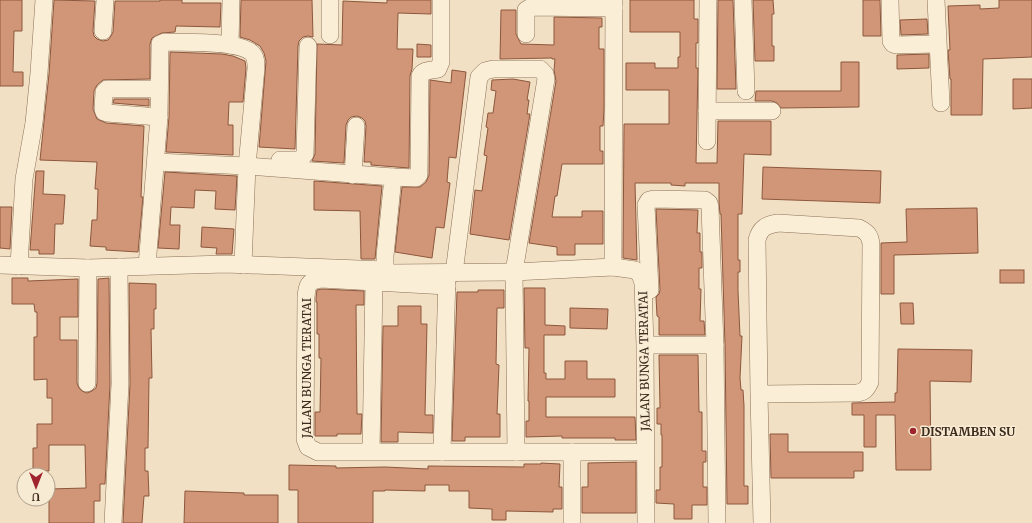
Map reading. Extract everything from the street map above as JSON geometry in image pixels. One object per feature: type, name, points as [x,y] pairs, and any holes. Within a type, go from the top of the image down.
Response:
[{"type":"street","points":[[19,266],[24,179],[35,116],[44,0]]},
{"type":"street","points":[[103,31],[105,0]]},
{"type":"street","points":[[230,45],[231,0]]},
{"type":"street","points":[[330,0],[330,35]]},
{"type":"street","points":[[248,163],[353,175],[416,178],[419,175],[420,76],[426,71],[438,69],[441,62],[441,0]]},
{"type":"street","points":[[707,141],[708,0]]},
{"type":"street","points":[[743,0],[746,91]]},
{"type":"street","points":[[890,0],[891,41],[893,44],[937,44]]},
{"type":"street","points":[[936,0],[941,103]]},
{"type":"street","points":[[526,34],[526,10],[531,7],[614,4],[613,267]]},
{"type":"street","points":[[147,266],[159,117],[160,44],[163,42],[230,45],[250,52],[254,56],[256,62],[242,265]]},
{"type":"street","points":[[156,162],[248,163],[301,159],[305,154],[308,46]]},
{"type":"street","points":[[442,452],[449,277],[479,77],[485,71],[494,69],[540,69],[545,74],[546,79],[514,272],[516,452]]},
{"type":"street","points":[[159,117],[107,113],[104,112],[103,109],[104,92],[107,88],[160,89]]},
{"type":"street","points":[[707,111],[772,111]]},
{"type":"street","points":[[353,175],[356,126]]},
{"type":"street","points":[[371,451],[380,276],[385,266],[393,177]]},
{"type":"street","points":[[655,523],[652,345],[646,204],[649,200],[654,199],[705,200],[709,203],[715,345],[717,523]]},
{"type":"street","points":[[759,394],[857,393],[862,392],[868,386],[870,382],[871,239],[864,230],[859,228],[778,223],[769,224],[759,233],[757,247],[759,394],[762,523]]},
{"type":"street","points":[[0,265],[88,268],[242,265],[380,276]]},
{"type":"street","points":[[113,523],[120,384],[119,267]]},
{"type":"street","name":"JALAN BUNGA TERATAI","points":[[635,452],[318,452],[308,447],[306,444],[306,297],[308,285],[316,280],[380,276],[449,277],[613,267],[635,270],[640,274],[642,283],[645,346],[646,523]]},
{"type":"street","points":[[87,383],[88,268]]},
{"type":"street","points":[[652,345],[715,345]]},
{"type":"street","points":[[572,452],[572,523]]},
{"type":"building","points":[[0,0],[22,0],[22,31],[14,31],[13,72],[23,72],[23,86],[0,86]]},
{"type":"building","points":[[54,0],[95,1],[94,36],[103,41],[108,40],[113,32],[115,1],[182,0],[182,3],[221,3],[220,27],[176,26],[175,32],[162,33],[152,38],[150,44],[150,79],[103,80],[97,85],[94,91],[93,109],[97,119],[106,123],[144,126],[141,197],[143,197],[138,252],[106,250],[106,247],[90,246],[92,220],[97,220],[98,189],[95,189],[97,162],[40,160],[49,74]]},
{"type":"building","points":[[241,0],[312,0],[313,37],[303,37],[299,41],[298,46],[295,149],[259,147],[266,61],[260,46],[250,40],[240,37]]},
{"type":"building","points":[[387,0],[431,0],[431,14],[398,13],[397,49],[413,49],[412,69],[410,76],[409,168],[371,165],[371,162],[364,162],[366,126],[365,121],[357,116],[351,117],[346,125],[344,163],[312,161],[315,154],[317,44],[342,45],[343,1],[387,3]]},
{"type":"building","points":[[630,0],[694,0],[694,19],[698,19],[698,43],[696,43],[696,68],[698,68],[696,163],[717,163],[718,121],[771,121],[771,155],[744,154],[742,214],[738,214],[738,260],[740,260],[740,272],[738,272],[738,291],[740,336],[742,336],[740,378],[741,390],[743,390],[744,406],[744,486],[748,486],[748,504],[727,504],[725,345],[719,183],[685,183],[685,186],[671,185],[671,183],[635,183],[637,260],[623,258],[624,124],[669,124],[669,90],[626,90],[626,63],[655,63],[655,68],[678,68],[678,57],[680,57],[680,32],[630,32]]},
{"type":"building","points":[[718,0],[733,0],[736,89],[717,89]]},
{"type":"building","points":[[753,0],[773,0],[774,14],[772,14],[772,46],[774,46],[774,61],[755,61]]},
{"type":"building","points":[[863,0],[880,0],[881,36],[863,36]]},
{"type":"building","points":[[999,0],[1032,0],[1032,57],[983,59],[982,115],[951,115],[951,79],[948,50],[950,50],[948,6],[980,5],[980,9],[999,8]]},
{"type":"building","points":[[501,10],[516,10],[516,34],[521,44],[554,45],[554,17],[602,18],[602,27],[599,27],[599,49],[604,49],[604,109],[603,126],[600,126],[600,151],[603,151],[603,164],[562,164],[552,217],[582,217],[582,211],[603,211],[603,244],[575,244],[575,255],[557,255],[557,247],[529,243],[556,81],[554,70],[555,59],[500,59]]},
{"type":"building","points":[[927,19],[928,34],[901,35],[900,20]]},
{"type":"building","points":[[417,44],[431,45],[431,57],[417,57]]},
{"type":"building","points":[[170,52],[222,54],[233,56],[245,61],[246,68],[243,102],[229,102],[228,125],[233,125],[233,155],[166,152],[169,117]]},
{"type":"building","points":[[929,54],[929,68],[897,69],[897,55]]},
{"type":"building","points":[[841,62],[859,62],[859,107],[781,108],[777,103],[772,101],[755,101],[756,91],[841,91]]},
{"type":"building","points":[[452,70],[466,72],[456,158],[449,157],[447,182],[450,183],[444,228],[436,227],[432,258],[395,252],[402,187],[420,187],[426,182],[429,175],[430,80],[451,83]]},
{"type":"building","points":[[513,79],[530,82],[527,100],[529,100],[527,114],[530,114],[509,240],[470,234],[475,190],[482,191],[487,156],[484,155],[488,128],[486,127],[488,113],[493,113],[496,91],[491,90],[492,80]]},
{"type":"building","points":[[1013,79],[1032,79],[1032,108],[1013,109]]},
{"type":"building","points":[[114,99],[149,99],[149,106],[113,103]]},
{"type":"building","points":[[763,167],[881,171],[880,203],[762,199]]},
{"type":"building","points":[[36,171],[44,171],[43,194],[65,195],[63,224],[55,224],[54,254],[39,254],[39,250],[30,250]]},
{"type":"building","points":[[165,172],[237,176],[235,210],[215,209],[216,191],[195,190],[194,208],[171,207],[170,225],[180,225],[179,249],[158,248]]},
{"type":"building","points":[[314,181],[382,186],[375,259],[361,259],[360,211],[314,210]]},
{"type":"building","points":[[0,207],[12,207],[10,249],[0,248]]},
{"type":"building","points":[[977,208],[978,253],[894,255],[894,294],[881,294],[881,243],[907,242],[906,209]]},
{"type":"building","points":[[656,209],[698,210],[697,233],[700,233],[700,252],[702,252],[702,268],[699,268],[699,289],[701,289],[700,321],[704,321],[705,335],[659,335],[659,317],[657,316],[656,297],[660,290]]},
{"type":"building","points":[[202,227],[234,229],[232,254],[216,254],[217,248],[201,247]]},
{"type":"building","points":[[1000,270],[1024,270],[1024,283],[1000,283]]},
{"type":"building","points":[[12,278],[28,278],[28,281],[78,279],[78,317],[60,317],[60,340],[77,340],[77,383],[82,391],[87,393],[96,388],[97,383],[98,279],[109,278],[110,384],[105,484],[100,484],[100,501],[94,501],[94,523],[49,523],[49,507],[56,507],[56,489],[86,488],[85,445],[49,445],[49,467],[33,467],[33,448],[37,448],[37,424],[52,424],[52,398],[47,398],[47,379],[34,380],[34,337],[37,337],[37,312],[35,312],[34,304],[12,304]]},
{"type":"building","points":[[129,283],[156,284],[154,329],[151,329],[152,378],[149,378],[148,448],[145,448],[145,471],[148,471],[149,496],[144,496],[142,523],[123,523],[130,384]]},
{"type":"building","points":[[524,288],[545,288],[545,325],[565,326],[565,335],[544,335],[544,373],[546,373],[546,379],[565,379],[565,361],[587,361],[587,379],[615,379],[615,397],[546,397],[546,417],[635,417],[636,440],[615,440],[615,438],[562,438],[562,436],[526,437],[526,421],[529,421],[529,348],[525,348]]},
{"type":"building","points":[[317,290],[364,291],[364,305],[356,305],[357,414],[362,414],[361,434],[315,436],[315,412],[320,412],[321,358],[319,358],[319,334],[317,334],[316,298]]},
{"type":"building","points":[[478,290],[504,290],[504,308],[497,308],[496,364],[499,365],[497,414],[500,414],[500,437],[465,437],[465,441],[452,441],[457,292],[478,292]]},
{"type":"building","points":[[900,303],[913,303],[914,324],[901,324]]},
{"type":"building","points":[[398,306],[421,306],[421,324],[427,324],[425,415],[433,415],[433,433],[398,432],[398,442],[381,442],[383,326],[398,326]]},
{"type":"building","points":[[570,308],[608,309],[607,329],[570,328]]},
{"type":"building","points":[[898,349],[972,350],[971,382],[930,381],[931,470],[896,470],[895,415],[876,415],[876,447],[864,447],[864,415],[852,415],[852,403],[895,402],[895,393],[897,393]]},
{"type":"building","points":[[659,355],[698,355],[699,412],[702,412],[702,451],[706,451],[706,462],[703,462],[703,487],[707,487],[707,505],[692,505],[692,519],[674,519],[674,504],[656,503],[656,490],[660,490],[660,467],[662,467],[661,424],[657,424],[657,408],[660,408]]},
{"type":"building","points":[[770,434],[788,434],[788,452],[863,452],[863,471],[854,471],[854,478],[771,478]]},
{"type":"building","points":[[636,462],[636,513],[582,513],[582,487],[588,487],[588,463]]},
{"type":"building","points":[[524,464],[560,464],[559,487],[562,487],[562,509],[553,509],[553,512],[506,511],[506,520],[492,520],[492,509],[469,508],[469,491],[449,491],[449,485],[425,485],[425,491],[373,491],[373,523],[298,523],[298,490],[289,490],[289,465],[336,466],[336,468],[385,467],[428,469],[428,466],[524,467]]},
{"type":"building","points":[[185,491],[244,493],[244,495],[278,495],[278,523],[184,523]]},
{"type":"place","name":"DISTAMBEN SU","points":[[913,431]]}]
